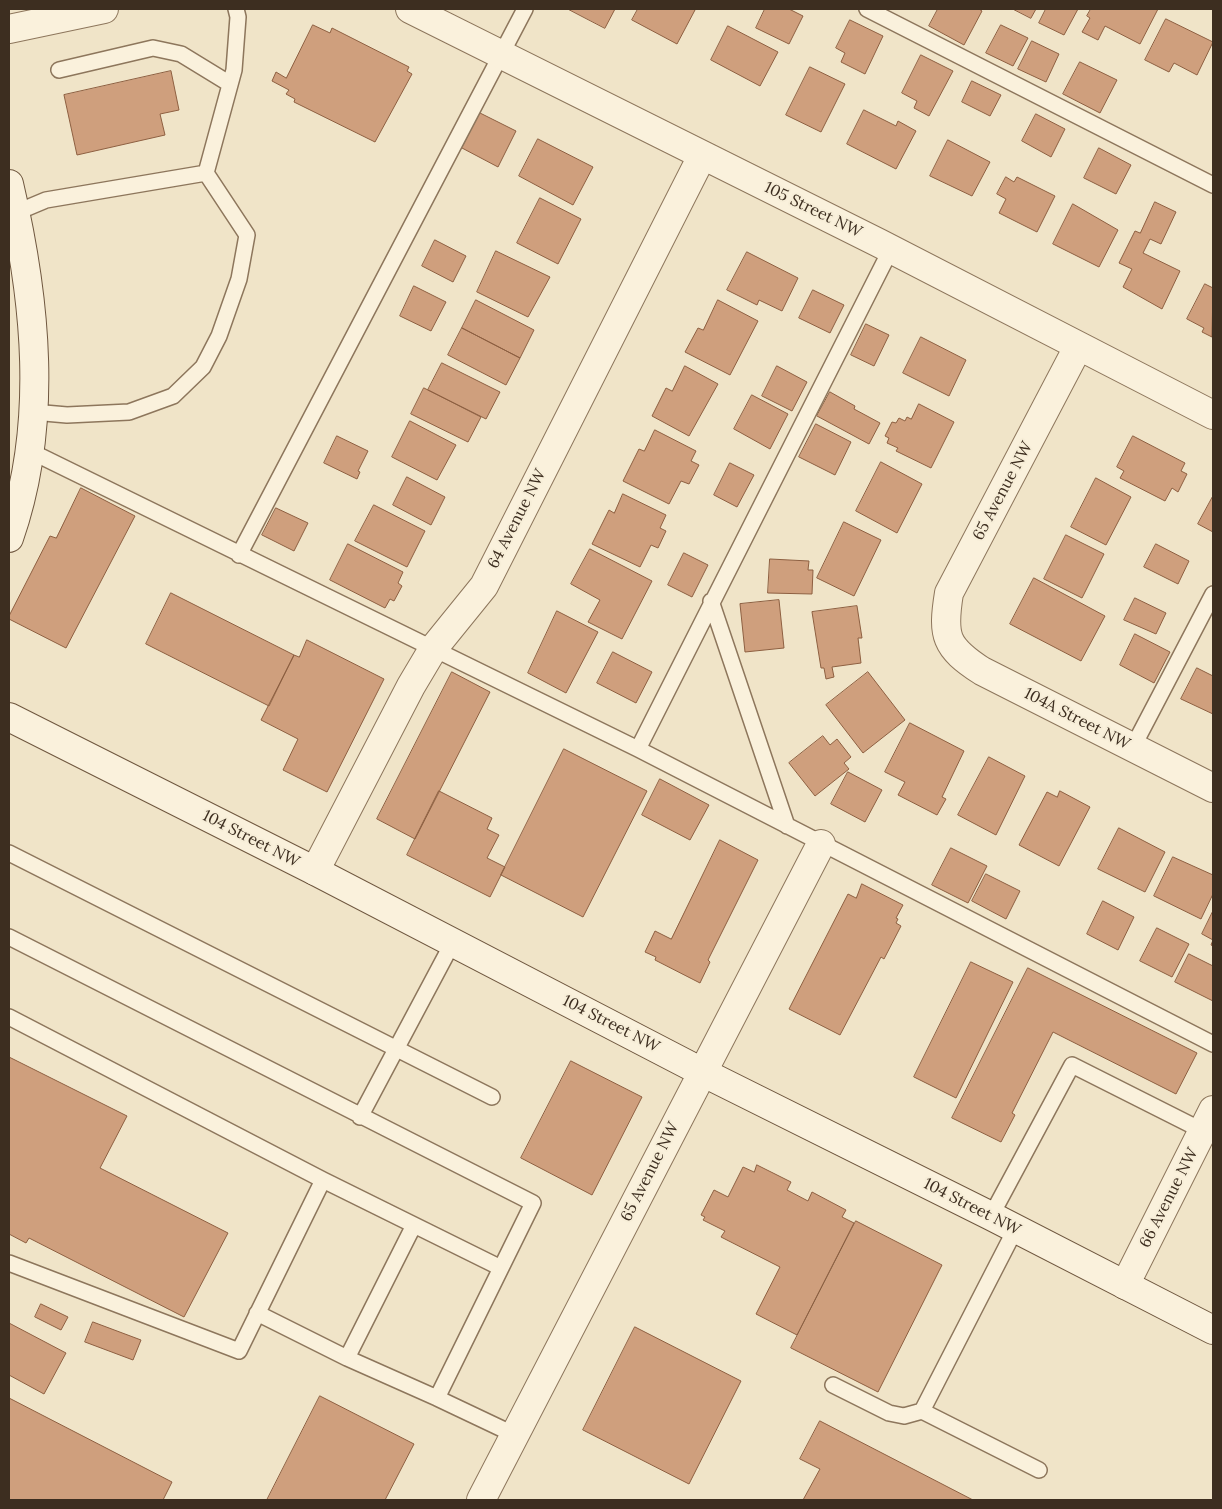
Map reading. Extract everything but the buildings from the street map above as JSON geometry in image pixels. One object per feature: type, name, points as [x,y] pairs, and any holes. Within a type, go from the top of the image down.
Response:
[{"type":"street","points":[[9,29],[104,9]]},
{"type":"street","name":"105 Street NW","points":[[410,9],[891,249],[1213,415]]},
{"type":"street","name":"64 Avenue NW","points":[[315,871],[411,686],[433,648],[484,586],[702,156]]},
{"type":"street","points":[[9,184],[26,268],[33,333],[33,412],[30,451],[9,538]]},
{"type":"street","name":"65 Avenue NW","points":[[948,640],[946,616],[949,593],[1078,347]]},
{"type":"street","name":"104A Street NW","points":[[948,640],[962,658],[982,671],[1213,788]]},
{"type":"street","name":"104 Street NW","points":[[9,717],[315,871],[702,1072],[1016,1228],[1213,1330]]},
{"type":"street","name":"65 Avenue NW","points":[[482,1500],[821,844]]},
{"type":"street","name":"66 Avenue NW","points":[[1125,1285],[1208,1120]]},
{"type":"lane","points":[[33,412],[68,415],[128,412],[174,396],[203,366],[219,336],[239,279],[247,235],[206,173],[234,70],[238,16],[236,9]]},
{"type":"lane","points":[[239,555],[525,9]]},
{"type":"lane","points":[[867,9],[1213,185]]},
{"type":"lane","points":[[59,70],[152,48],[182,54],[230,84]]},
{"type":"lane","points":[[15,213],[46,200],[206,173]]},
{"type":"lane","points":[[638,749],[891,249]]},
{"type":"lane","points":[[30,451],[638,749],[1213,1044]]},
{"type":"lane","points":[[1133,748],[1213,594]]},
{"type":"lane","points":[[712,601],[787,826]]},
{"type":"lane","points":[[9,853],[492,1097]]},
{"type":"lane","points":[[9,938],[533,1203],[437,1398]]},
{"type":"lane","points":[[360,1117],[453,942]]},
{"type":"lane","points":[[9,1017],[323,1180],[501,1268]]},
{"type":"lane","points":[[991,1216],[1072,1065],[1208,1120]]},
{"type":"lane","points":[[9,1263],[239,1351],[323,1180]]},
{"type":"lane","points":[[347,1358],[414,1225]]},
{"type":"lane","points":[[922,1411],[1016,1228]]},
{"type":"lane","points":[[257,1313],[347,1358],[515,1434]]},
{"type":"lane","points":[[833,1385],[889,1413],[904,1416],[922,1411],[1039,1470]]}]
